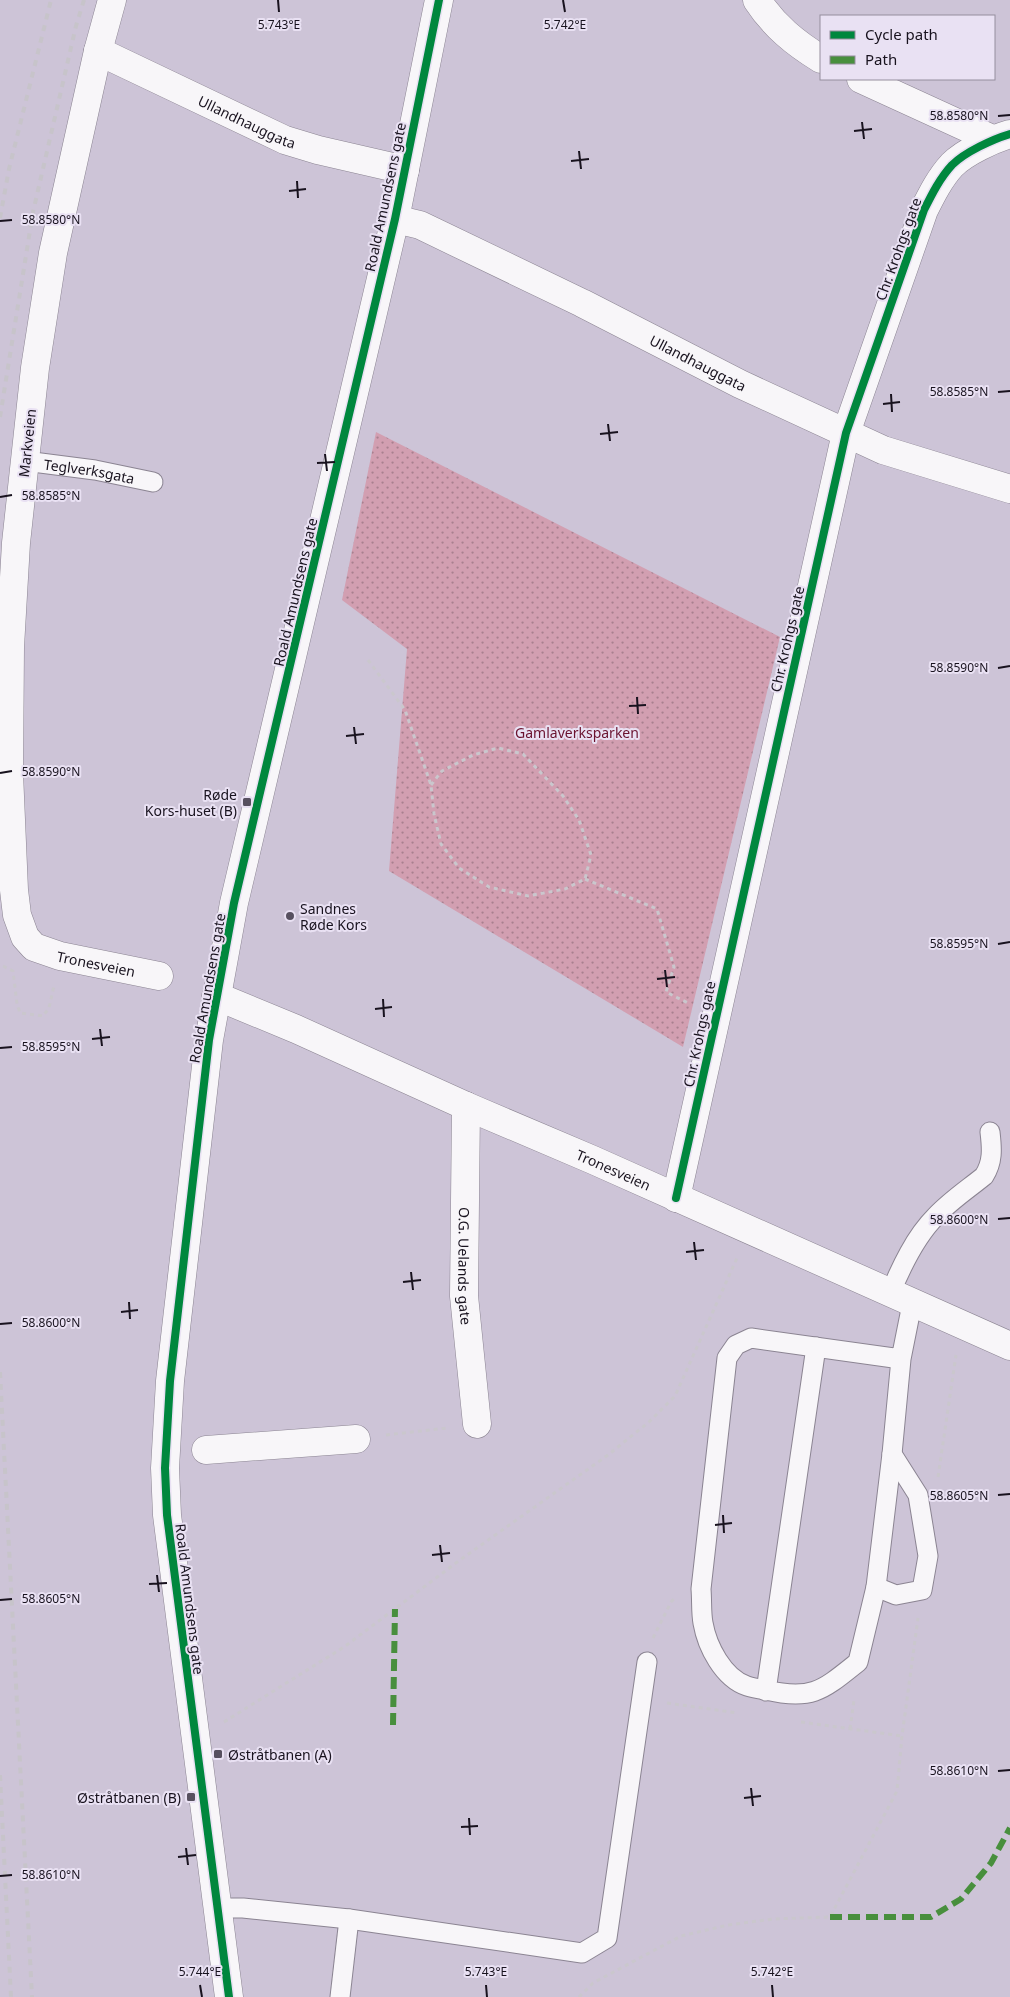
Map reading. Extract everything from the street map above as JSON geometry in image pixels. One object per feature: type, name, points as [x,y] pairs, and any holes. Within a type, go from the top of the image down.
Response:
[{"type":"street","name":"Markveien","points":[[34,947],[24,937],[16,915],[9,773],[11,637],[16,542],[35,368],[53,253],[98,51],[112,0]]},
{"type":"street","name":"Roald Amundsens gate","points":[[229,1997],[168,1525],[166,1468],[170,1381],[209,1040],[216,996],[234,904],[395,219],[439,0]]},
{"type":"street","points":[[757,0],[767,16],[797,44],[820,58]]},
{"type":"street","name":"Ullandhauggata","points":[[98,51],[285,140],[318,150],[405,170]]},
{"type":"street","points":[[863,80],[1001,137]]},
{"type":"street","name":"Chr. Krohgs gate","points":[[676,1198],[846,433],[924,210],[936,186],[953,164],[1001,137]]},
{"type":"street","name":"Ullandhauggata","points":[[395,219],[420,225],[582,303],[740,384],[883,450],[1010,489]]},
{"type":"street","name":"Tronesveien","points":[[34,947],[60,956],[159,976]]},
{"type":"street","name":"Tronesveien","points":[[216,996],[296,1029],[1010,1346]]},
{"type":"street","name":"O.G. Uelands gate","points":[[466,1106],[464,1296],[477,1424]]},
{"type":"street","points":[[206,1450],[356,1439]]},
{"type":"lane","name":"Teglverksgata","points":[[25,461],[95,470],[153,482]]},
{"type":"lane","points":[[901,1359],[751,1338],[736,1345],[727,1358],[701,1589],[703,1624],[710,1645],[719,1662],[732,1678],[746,1686],[784,1695],[803,1696],[823,1688],[858,1662],[876,1588],[892,1454],[901,1359],[899,1272],[922,1233],[936,1216],[984,1176],[989,1167],[992,1150],[990,1132]]},
{"type":"lane","points":[[766,1690],[816,1347]]},
{"type":"lane","points":[[876,1588],[896,1595],[922,1590],[928,1556],[918,1495],[892,1454]]},
{"type":"lane","points":[[216,1908],[243,1908],[349,1919],[582,1953],[607,1938],[647,1662]]},
{"type":"lane","points":[[340,1997],[349,1919]]},
{"type":"path","points":[[368,660],[405,710],[432,785],[434,814],[440,844],[458,868],[489,887],[528,896],[564,889],[585,879],[658,909],[674,967],[666,992],[716,1017]]},
{"type":"path","points":[[432,785],[442,771],[473,755],[498,748],[523,754],[563,796],[579,820],[591,855],[585,879]]},
{"type":"path","points":[[3,966],[13,971],[20,1013],[43,1016],[49,1008],[60,956]]},
{"type":"path","points":[[219,1725],[351,1642],[460,1560],[608,1455],[649,1422],[675,1396],[738,1257]]},
{"type":"path","points":[[937,1486],[961,1325]]},
{"type":"path","points":[[356,1439],[477,1424]]},
{"type":"path","points":[[647,1662],[654,1634],[670,1602],[680,1594],[701,1589]]},
{"type":"path","points":[[579,1997],[593,1983],[681,1936],[728,1924],[830,1917],[897,1791],[902,1736],[922,1590]]},
{"type":"green space","name":"Gamlaverksparken","points":[[376,432],[780,637],[683,1047],[389,871],[407,649],[342,600]]},
{"type":"railway","points":[[0,218],[9,169],[51,0]]},
{"type":"railway","points":[[0,417],[33,212],[76,26],[84,0]]},
{"type":"railway","points":[[0,1372],[32,1997]]},
{"type":"railway","points":[[0,1775],[11,1997]]},
{"type":"marked path","points":[[393,1725],[395,1609]]},
{"type":"marked path","points":[[830,1917],[931,1917],[961,1899],[991,1863],[1010,1828]]},
{"type":"cycle path","points":[[229,1997],[167,1515],[165,1468],[170,1381],[209,1040],[234,903],[395,219],[439,0]]},
{"type":"cycle path","points":[[676,1198],[846,433],[924,210],[933,192],[952,165],[964,155],[979,146],[1010,134]]},
{"type":"place","name":"Røde Kors-huset (B)","points":[[247,802]]},
{"type":"place","name":"Sandnes Røde Kors","points":[[290,916]]},
{"type":"place","name":"Østråtbanen (A)","points":[[218,1754]]},
{"type":"place","name":"Østråtbanen (B)","points":[[191,1797]]}]
